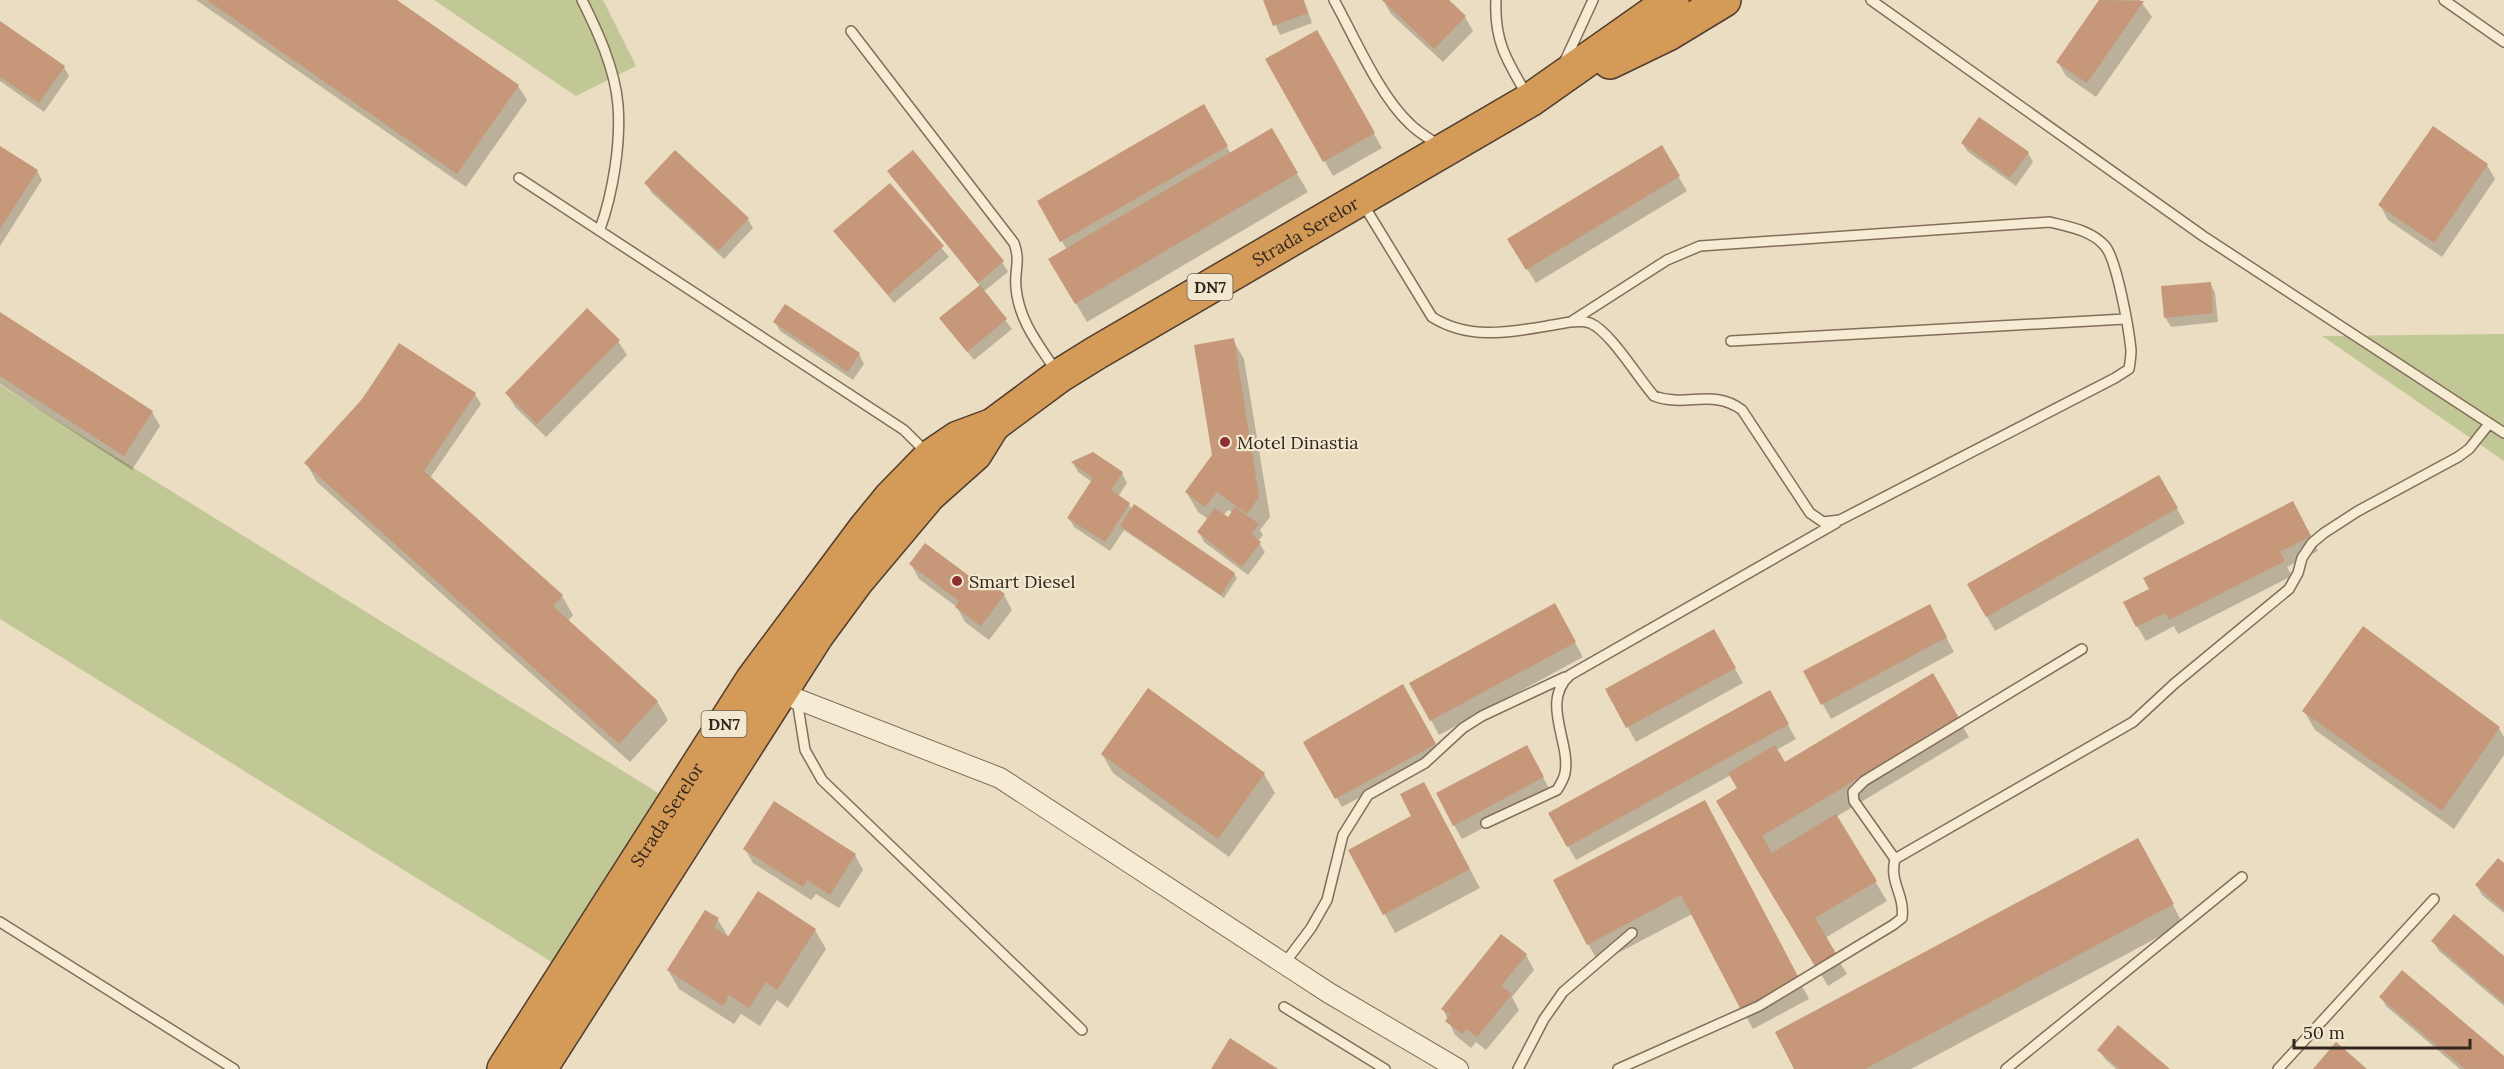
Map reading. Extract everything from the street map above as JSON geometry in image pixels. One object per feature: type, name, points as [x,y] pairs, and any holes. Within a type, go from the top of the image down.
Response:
[{"type":"highway","name":"DN7","points":[[1530,99],[1633,0]]},
{"type":"highway","name":"DN7","points":[[1530,99],[1672,0]]},
{"type":"highway","name":"DN7","points":[[1530,99],[1668,34],[1724,0]]},
{"type":"highway","name":"Strada Serelor","points":[[504,1069],[753,679],[864,530],[930,457],[958,438],[993,425],[1059,376],[1530,99]]},
{"type":"highway","name":"Strada Serelor","points":[[540,1069],[788,696],[856,582],[929,495],[975,454],[993,425]]},
{"type":"street","points":[[788,696],[1000,778],[1329,993],[1458,1069]]},
{"type":"lane","points":[[582,0],[608,59],[618,105],[610,201],[600,229]]},
{"type":"lane","points":[[1334,0],[1383,89],[1398,111],[1410,124],[1445,149]]},
{"type":"lane","points":[[1496,0],[1495,18],[1502,52],[1530,99]]},
{"type":"lane","points":[[1561,69],[1593,0]]},
{"type":"lane","points":[[1871,0],[2203,236],[2504,433]]},
{"type":"lane","points":[[2444,0],[2504,42]]},
{"type":"lane","points":[[851,31],[1014,243],[1019,256],[1015,286],[1023,320],[1059,376]]},
{"type":"lane","points":[[519,178],[904,430],[930,457]]},
{"type":"lane","points":[[1360,199],[1432,317],[1448,328],[1475,333],[1510,332],[1572,321],[1589,322],[1605,332],[1654,396],[1665,400],[1720,399],[1732,402],[1742,410],[1810,513],[1823,522],[1840,520]]},
{"type":"lane","points":[[1284,964],[1311,928],[1327,900],[1343,835],[1368,795],[1425,763],[1464,728],[1482,716],[1570,675],[1840,520],[2115,378],[2129,369],[2131,351],[2115,267],[2106,247],[2095,237],[2079,229],[2050,222],[1700,246],[1667,260],[1572,321]]},
{"type":"lane","points":[[1731,341],[2125,319]]},
{"type":"lane","points":[[1618,1069],[1759,1006],[1893,925],[1902,918],[1903,905],[1892,873],[1895,860],[2133,722],[2174,684],[2289,589],[2298,573],[2302,558],[2312,543],[2358,511],[2458,457],[2469,449],[2489,424]]},
{"type":"lane","points":[[1895,860],[1854,801],[1854,792],[1864,781],[2082,649]]},
{"type":"lane","points":[[1486,823],[1557,790],[1565,773],[1557,697],[1561,683],[1570,675]]},
{"type":"lane","points":[[788,696],[805,750],[822,780],[1082,1030]]},
{"type":"lane","points":[[2006,1069],[2242,877]]},
{"type":"lane","points":[[2278,1069],[2434,899]]},
{"type":"lane","points":[[0,922],[234,1069]]},
{"type":"lane","points":[[1518,1069],[1544,1019],[1563,992],[1632,933]]},
{"type":"lane","points":[[1284,1007],[1385,1069]]},
{"type":"green space","points":[[434,0],[603,0],[636,66],[576,96]]},
{"type":"green space","points":[[2504,334],[2504,461],[2322,336]]},
{"type":"green space","points":[[0,385],[660,794],[555,964],[0,619]]},
{"type":"building","points":[[207,0],[397,0],[519,85],[457,174]]},
{"type":"building","points":[[1263,0],[1303,0],[1308,13],[1273,26]]},
{"type":"building","points":[[1382,0],[1449,0],[1466,16],[1434,49]]},
{"type":"building","points":[[2099,0],[2144,1],[2087,83],[2056,62]]},
{"type":"building","points":[[0,21],[65,66],[39,103],[0,77]]},
{"type":"building","points":[[1317,30],[1375,133],[1323,162],[1265,59]]},
{"type":"building","points":[[1204,104],[1228,146],[1060,242],[1037,201]]},
{"type":"building","points":[[1979,117],[2029,152],[2010,178],[1961,143]]},
{"type":"building","points":[[2433,126],[2488,164],[2434,243],[2378,205]]},
{"type":"building","points":[[1272,128],[1298,173],[1075,304],[1048,259]]},
{"type":"building","points":[[1662,145],[1680,176],[1526,270],[1507,239]]},
{"type":"building","points":[[0,146],[38,170],[0,229]]},
{"type":"building","points":[[675,150],[749,218],[718,251],[644,183]]},
{"type":"building","points":[[913,150],[1004,261],[978,283],[887,171]]},
{"type":"building","points":[[890,183],[944,246],[888,295],[833,231]]},
{"type":"building","points":[[2211,282],[2213,313],[2164,318],[2161,286]]},
{"type":"building","points":[[980,285],[1007,319],[967,352],[939,318]]},
{"type":"building","points":[[785,304],[860,353],[848,372],[773,322]]},
{"type":"building","points":[[587,308],[620,340],[537,424],[505,393]]},
{"type":"building","points":[[0,312],[153,411],[124,456],[0,376]]},
{"type":"building","points":[[1234,338],[1259,497],[1247,514],[1217,492],[1205,507],[1185,492],[1212,455],[1194,345]]},
{"type":"building","points":[[399,343],[476,393],[424,471],[563,595],[553,606],[658,701],[619,744],[304,463],[364,397]]},
{"type":"building","points":[[1093,452],[1123,472],[1111,490],[1130,503],[1105,542],[1067,518],[1093,478],[1071,462]]},
{"type":"building","points":[[2159,475],[2178,508],[1986,617],[1967,584]]},
{"type":"building","points":[[2293,501],[2311,536],[2280,552],[2285,561],[2169,620],[2165,613],[2136,627],[2123,602],[2149,589],[2143,578]]},
{"type":"building","points":[[1134,504],[1235,573],[1221,595],[1120,526]]},
{"type":"building","points":[[1235,507],[1259,524],[1251,534],[1261,542],[1242,567],[1197,532],[1215,508],[1228,517]]},
{"type":"building","points":[[925,543],[972,578],[975,573],[1005,594],[981,626],[955,607],[959,601],[909,564]]},
{"type":"building","points":[[1555,603],[1576,642],[1430,721],[1409,683]]},
{"type":"building","points":[[1930,604],[1947,637],[1821,705],[1803,671]]},
{"type":"building","points":[[2363,626],[2500,727],[2442,811],[2302,711]]},
{"type":"building","points":[[1714,629],[1736,668],[1626,728],[1605,689]]},
{"type":"building","points":[[1933,673],[1959,718],[1762,836],[1772,853],[1836,814],[1877,881],[1815,918],[1837,955],[1816,968],[1716,801],[1737,788],[1728,773],[1775,745],[1785,762]]},
{"type":"building","points":[[1403,684],[1436,744],[1335,799],[1303,742]]},
{"type":"building","points":[[1148,688],[1265,773],[1218,839],[1101,754]]},
{"type":"building","points":[[1770,690],[1789,724],[1567,847],[1548,813]]},
{"type":"building","points":[[1527,745],[1544,777],[1453,826],[1436,793]]},
{"type":"building","points":[[1424,782],[1470,869],[1383,915],[1348,850],[1411,816],[1400,794]]},
{"type":"building","points":[[1705,800],[1800,980],[1741,1010],[1681,895],[1587,945],[1553,880]]},
{"type":"building","points":[[774,801],[856,854],[830,895],[807,880],[803,887],[743,849]]},
{"type":"building","points":[[2138,838],[2174,904],[1865,1069],[1794,1069],[1775,1032]]},
{"type":"building","points":[[2498,858],[2504,863],[2504,910],[2475,885]]},
{"type":"building","points":[[758,891],[816,929],[777,990],[766,982],[749,1008],[729,995],[723,1006],[667,970],[705,910],[719,918],[714,927],[728,937]]},
{"type":"building","points":[[2454,914],[2504,956],[2504,1003],[2431,941]]},
{"type":"building","points":[[1501,934],[1527,954],[1501,986],[1512,994],[1477,1037],[1467,1029],[1462,1034],[1445,1021],[1450,1015],[1441,1009]]},
{"type":"building","points":[[2402,970],[2504,1056],[2504,1069],[2465,1069],[2379,997]]},
{"type":"building","points":[[2118,1025],[2170,1069],[2120,1069],[2097,1050]]},
{"type":"building","points":[[1230,1038],[1278,1069],[1211,1069]]},
{"type":"building","points":[[2336,1042],[2367,1069],[2313,1069]]},
{"type":"place","name":"Motel Dinastia","points":[[1225,442]]},
{"type":"place","name":"Smart Diesel","points":[[957,581]]}]
